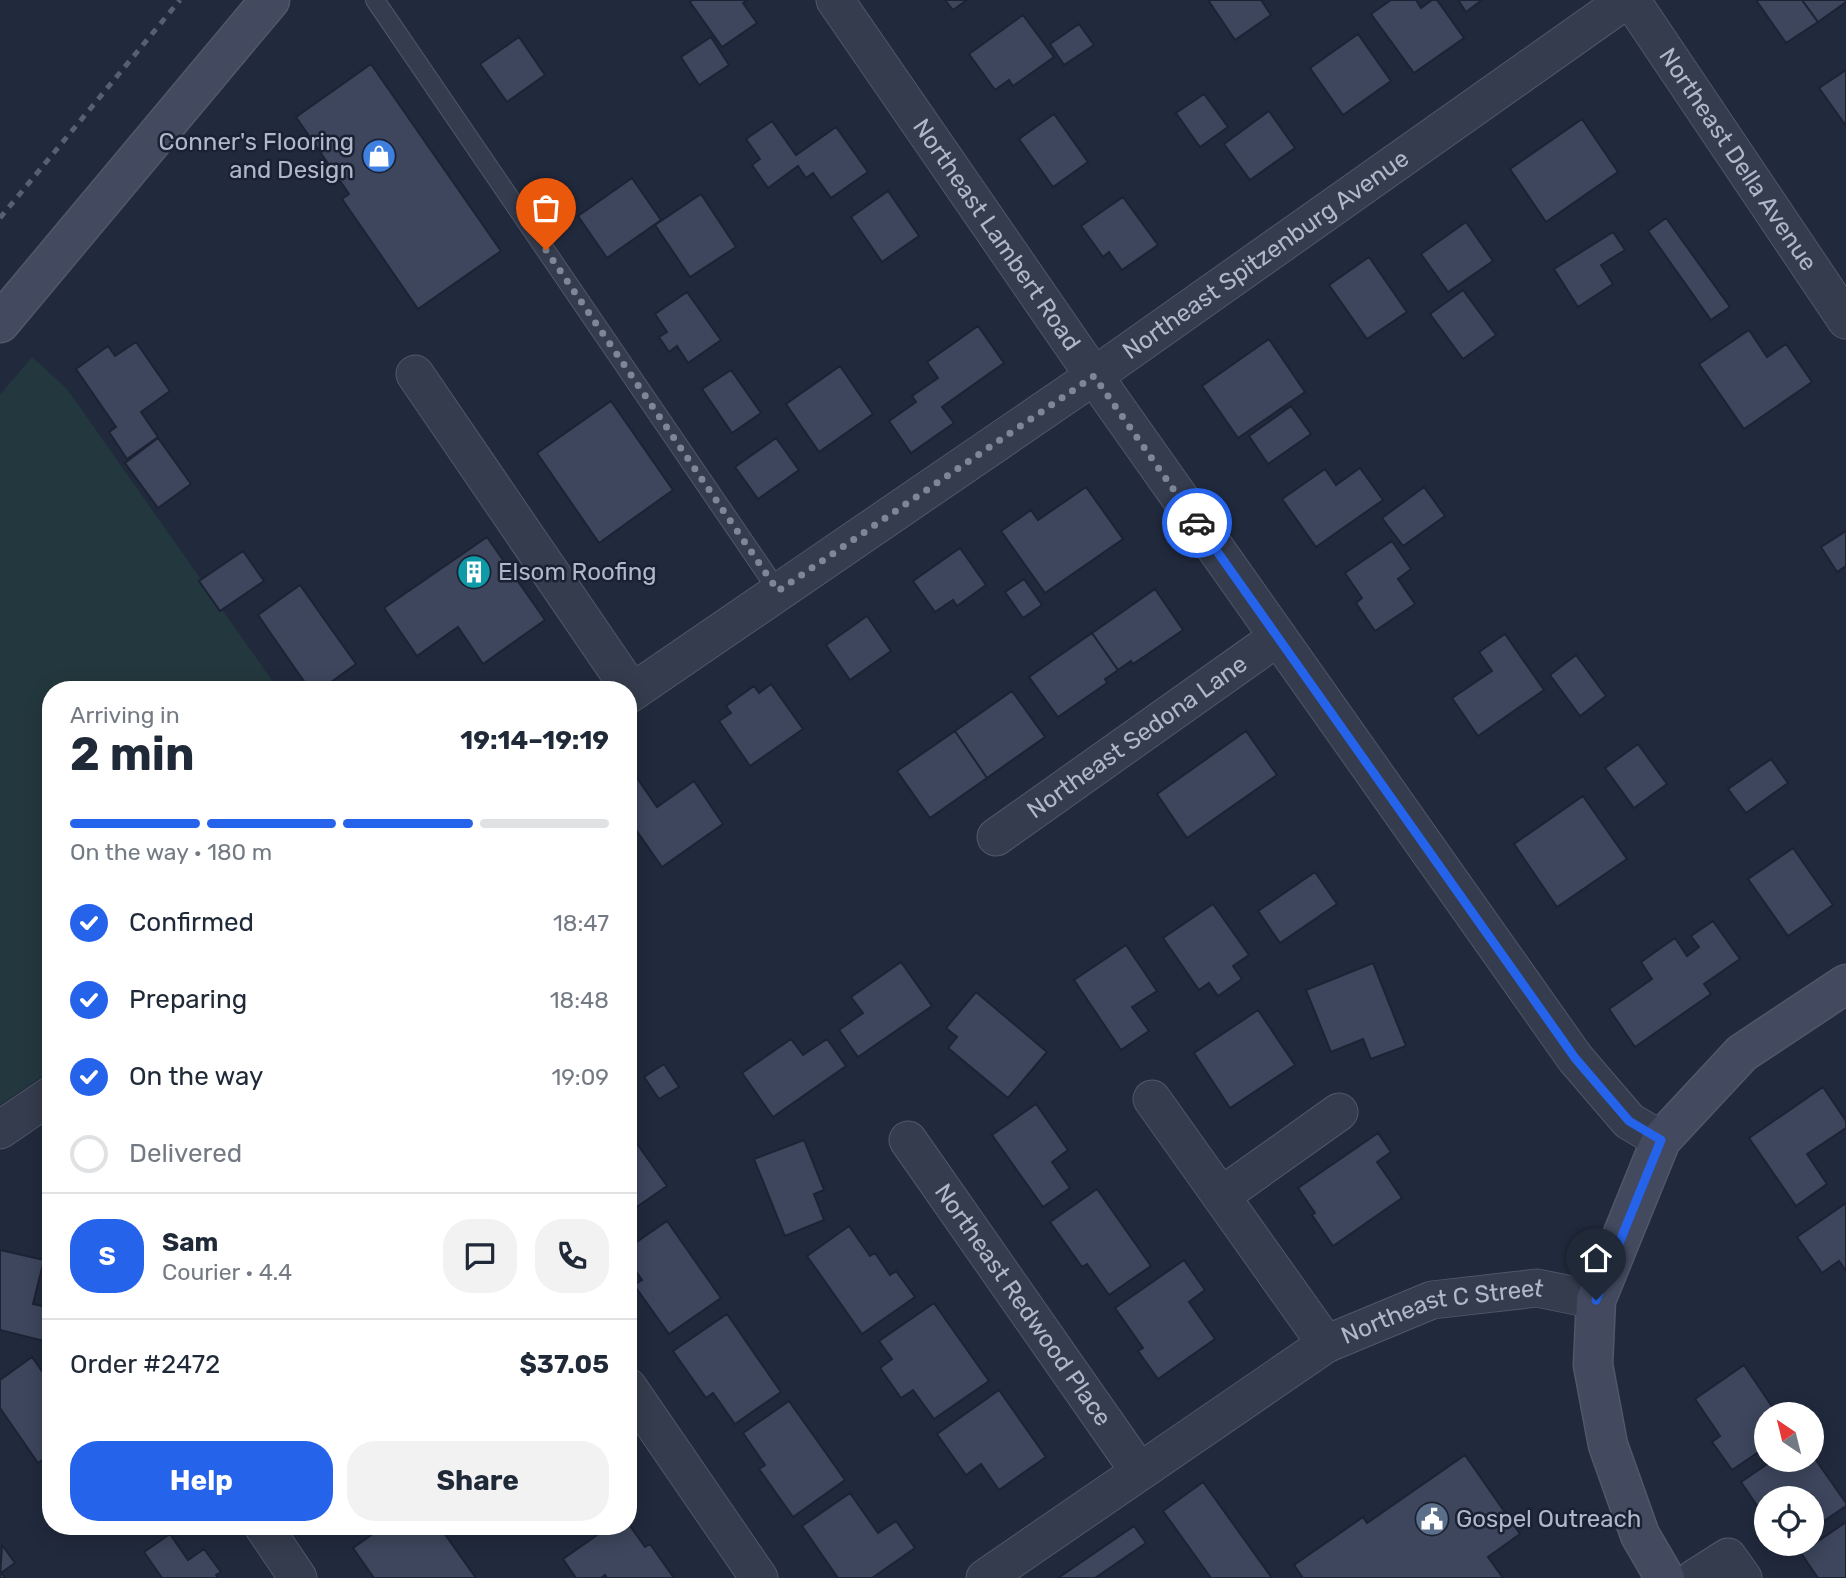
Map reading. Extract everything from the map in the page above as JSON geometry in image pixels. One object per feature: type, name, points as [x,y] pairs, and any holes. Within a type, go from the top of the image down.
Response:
[{"type":"main road","points":[[0,323],[270,0]]},
{"type":"main road","points":[[1665,1578],[1640,1535],[1608,1446],[1593,1365],[1596,1300],[1661,1140],[1742,1053],[1844,988]]},
{"type":"street","name":"Northeast Lambert Road","points":[[835,0],[1094,376],[1575,1058],[1629,1121],[1661,1140]]},
{"type":"street","name":"Northeast Spitzenburg Avenue","points":[[637,689],[1094,376],[1628,0]]},
{"type":"street","name":"Northeast Della Avenue","points":[[1628,0],[1846,320]]},
{"type":"street","points":[[415,374],[621,681]]},
{"type":"street","name":"Northeast Sedona Lane","points":[[996,837],[1278,637]]},
{"type":"street","points":[[1152,1099],[1326,1344]]},
{"type":"street","points":[[0,1130],[42,1101]]},
{"type":"street","points":[[1221,1196],[1339,1112]]},
{"type":"street","name":"Northeast Redwood Place","points":[[908,1140],[1139,1471]]},
{"type":"street","name":"Northeast C Street","points":[[985,1578],[1326,1344],[1432,1300],[1537,1288],[1596,1300]]},
{"type":"street","points":[[637,1400],[759,1578]]},
{"type":"street","points":[[269,1535],[299,1578]]},
{"type":"street","points":[[1695,1578],[1728,1557],[1743,1578]]},
{"type":"lane","points":[[375,0],[778,591]]},
{"type":"green space","points":[[32,357],[67,389],[272,681],[42,681],[42,1076],[0,1105],[0,395]]},
{"type":"building","points":[[748,0],[743,3],[757,23],[722,47],[690,2]]},
{"type":"building","points":[[945,0],[967,0],[953,10]]},
{"type":"building","points":[[1208,0],[1261,0],[1271,15],[1235,40]]},
{"type":"building","points":[[1391,0],[1416,0],[1421,8],[1432,0],[1437,0],[1464,38],[1414,73],[1371,14]]},
{"type":"building","points":[[1458,0],[1482,0],[1466,12]]},
{"type":"building","points":[[1756,0],[1802,0],[1818,22],[1786,43]]},
{"type":"building","points":[[1802,0],[1846,0],[1846,2],[1818,22]]},
{"type":"building","points":[[1023,15],[1054,57],[1013,86],[1009,80],[995,90],[969,54]]},
{"type":"building","points":[[1079,24],[1094,45],[1064,65],[1050,44]]},
{"type":"building","points":[[1358,34],[1391,81],[1343,115],[1310,68]]},
{"type":"building","points":[[519,37],[545,75],[507,102],[480,64]]},
{"type":"building","points":[[711,37],[729,65],[699,85],[681,57]]},
{"type":"building","name":"Conner's Flooring and Design","points":[[371,64],[501,251],[418,309],[342,199],[349,194],[296,117]]},
{"type":"building","points":[[1846,70],[1846,126],[1819,88]]},
{"type":"building","points":[[1204,94],[1228,127],[1200,147],[1176,113]]},
{"type":"building","points":[[1269,111],[1295,148],[1250,180],[1224,144]]},
{"type":"building","points":[[1054,114],[1088,162],[1053,187],[1019,139]]},
{"type":"building","points":[[1582,119],[1618,172],[1546,222],[1510,169]]},
{"type":"building","points":[[772,121],[796,155],[836,127],[868,172],[831,198],[813,173],[806,178],[798,166],[768,188],[752,165],[760,159],[746,139]]},
{"type":"building","points":[[632,178],[661,220],[607,258],[578,216]]},
{"type":"building","points":[[888,191],[919,236],[882,262],[851,217]]},
{"type":"building","points":[[701,194],[736,247],[690,277],[655,225]]},
{"type":"building","points":[[1123,197],[1158,245],[1122,270],[1109,252],[1103,257],[1081,226]]},
{"type":"building","points":[[1666,218],[1730,307],[1711,320],[1648,231]]},
{"type":"building","points":[[1466,222],[1493,261],[1448,292],[1421,254]]},
{"type":"building","points":[[1613,232],[1625,250],[1601,265],[1613,284],[1578,307],[1554,269]]},
{"type":"building","points":[[1369,257],[1407,312],[1367,339],[1329,285]]},
{"type":"building","points":[[1463,290],[1496,335],[1463,359],[1430,314]]},
{"type":"building","points":[[687,292],[721,340],[688,363],[677,346],[669,352],[659,337],[667,332],[655,314]]},
{"type":"building","points":[[978,326],[1004,363],[942,407],[954,423],[911,453],[889,421],[916,402],[912,396],[938,378],[927,362]]},
{"type":"building","points":[[1749,330],[1767,357],[1786,344],[1812,382],[1744,429],[1699,364]]},
{"type":"building","points":[[1269,339],[1305,392],[1238,438],[1202,386]]},
{"type":"building","points":[[136,342],[170,391],[141,412],[158,437],[127,459],[109,432],[116,427],[76,369],[108,346],[115,356]]},
{"type":"building","points":[[840,366],[873,414],[819,452],[786,404]]},
{"type":"building","points":[[731,370],[761,413],[732,433],[702,389]]},
{"type":"building","points":[[611,401],[673,490],[599,543],[537,453]]},
{"type":"building","points":[[1291,406],[1311,434],[1268,464],[1249,436]]},
{"type":"building","points":[[158,438],[191,484],[158,508],[125,463]]},
{"type":"building","points":[[776,438],[799,470],[758,499],[735,467]]},
{"type":"building","points":[[1360,468],[1383,500],[1316,547],[1282,499],[1325,469],[1336,485]]},
{"type":"building","points":[[1086,487],[1123,539],[1045,593],[1001,531],[1031,510],[1038,520]]},
{"type":"building","points":[[1424,487],[1445,516],[1403,546],[1382,518]]},
{"type":"building","points":[[1846,531],[1846,566],[1837,572],[1821,547]]},
{"type":"building","name":"Elsom Roofing","points":[[487,537],[545,620],[483,664],[458,627],[417,656],[384,608]]},
{"type":"building","points":[[1392,541],[1411,569],[1398,579],[1415,604],[1375,631],[1356,603],[1362,598],[1345,573]]},
{"type":"building","points":[[960,548],[986,585],[957,606],[953,600],[935,612],[913,581]]},
{"type":"building","points":[[243,551],[264,581],[220,611],[199,581]]},
{"type":"building","points":[[1024,579],[1042,605],[1023,618],[1005,592]]},
{"type":"building","points":[[300,585],[356,664],[332,681],[304,681],[258,615]]},
{"type":"building","points":[[1155,589],[1183,630],[1133,664],[1131,661],[1118,670],[1092,633]]},
{"type":"building","points":[[867,616],[891,651],[850,680],[826,645]]},
{"type":"building","points":[[1092,633],[1118,670],[1105,679],[1107,683],[1058,717],[1029,677]]},
{"type":"building","points":[[1505,634],[1544,690],[1478,736],[1452,698],[1492,671],[1479,652]]},
{"type":"building","points":[[1576,655],[1606,696],[1580,716],[1550,675]]},
{"type":"building","points":[[771,684],[803,729],[750,766],[719,721],[731,713],[726,706],[754,686],[759,693]]},
{"type":"building","points":[[1012,691],[1045,737],[987,778],[955,731]]},
{"type":"building","points":[[955,731],[987,778],[930,818],[897,771]]},
{"type":"building","points":[[1246,731],[1277,775],[1187,838],[1157,794]]},
{"type":"building","points":[[1638,744],[1667,784],[1634,808],[1605,768]]},
{"type":"building","points":[[1771,759],[1788,783],[1746,813],[1728,789]]},
{"type":"building","points":[[637,778],[657,807],[694,781],[723,824],[662,867],[637,831]]},
{"type":"building","points":[[1583,796],[1627,859],[1557,907],[1514,844]]},
{"type":"building","points":[[1793,848],[1833,905],[1788,936],[1748,879]]},
{"type":"building","points":[[1315,872],[1337,904],[1280,943],[1258,911]]},
{"type":"building","points":[[1213,904],[1249,955],[1233,966],[1242,979],[1218,996],[1209,983],[1199,990],[1163,938]]},
{"type":"building","points":[[1713,921],[1740,959],[1704,984],[1711,994],[1635,1047],[1609,1009],[1652,979],[1641,962],[1675,938],[1687,956],[1699,947],[1691,936]]},
{"type":"building","points":[[1126,945],[1157,991],[1132,1007],[1149,1031],[1121,1050],[1074,980]]},
{"type":"building","points":[[901,962],[932,1006],[858,1057],[839,1030],[863,1013],[851,997]]},
{"type":"building","points":[[1373,963],[1406,1046],[1371,1059],[1363,1039],[1331,1052],[1306,990]]},
{"type":"building","points":[[976,992],[1047,1052],[1008,1098],[948,1048],[957,1037],[946,1028]]},
{"type":"building","points":[[1258,1010],[1295,1065],[1230,1108],[1194,1053]]},
{"type":"building","points":[[791,1039],[803,1055],[827,1039],[846,1066],[773,1117],[742,1073]]},
{"type":"building","points":[[664,1064],[679,1087],[659,1099],[644,1077]]},
{"type":"building","points":[[1823,1087],[1846,1121],[1846,1128],[1807,1154],[1827,1184],[1796,1206],[1749,1138]]},
{"type":"building","points":[[1036,1104],[1068,1150],[1052,1162],[1070,1188],[1043,1207],[992,1135]]},
{"type":"building","points":[[1378,1133],[1391,1152],[1377,1162],[1402,1198],[1333,1246],[1298,1188]]},
{"type":"building","points":[[804,1140],[824,1190],[814,1194],[824,1220],[785,1236],[754,1159]]},
{"type":"building","points":[[637,1144],[667,1186],[637,1207]]},
{"type":"building","points":[[1097,1189],[1151,1266],[1109,1295],[1087,1264],[1082,1267],[1050,1222]]},
{"type":"building","points":[[1846,1203],[1846,1271],[1839,1261],[1822,1273],[1797,1237]]},
{"type":"building","points":[[667,1221],[721,1298],[669,1334],[637,1289],[637,1283],[642,1280],[637,1273],[637,1242]]},
{"type":"building","points":[[849,1226],[870,1256],[875,1253],[890,1275],[896,1271],[915,1297],[862,1334],[807,1256]]},
{"type":"building","points":[[0,1250],[42,1260],[33,1304],[42,1306],[42,1340],[0,1330]]},
{"type":"building","points":[[1184,1260],[1205,1290],[1189,1302],[1215,1339],[1158,1379],[1138,1351],[1143,1348],[1115,1308]]},
{"type":"building","points":[[934,1303],[989,1381],[934,1419],[913,1390],[901,1398],[880,1368],[892,1359],[879,1341]]},
{"type":"building","points":[[727,1314],[781,1392],[735,1424],[713,1393],[706,1398],[673,1351]]},
{"type":"building","points":[[32,1357],[42,1371],[42,1460],[38,1463],[0,1408],[0,1380]]},
{"type":"building","points":[[1744,1365],[1769,1402],[1754,1402],[1754,1455],[1732,1470],[1712,1442],[1720,1436],[1695,1399]]},
{"type":"building","points":[[999,1390],[1046,1457],[999,1490],[981,1464],[966,1475],[937,1434]]},
{"type":"building","points":[[789,1401],[845,1480],[793,1517],[759,1469],[765,1465],[743,1433]]},
{"type":"building","points":[[1465,1455],[1520,1534],[1488,1557],[1503,1578],[1303,1578],[1294,1565],[1363,1517],[1367,1523]]},
{"type":"building","points":[[1756,1472],[1824,1472],[1846,1506],[1824,1521],[1824,1486],[1754,1486],[1754,1501],[1741,1482]]},
{"type":"building","points":[[1203,1482],[1272,1578],[1211,1578],[1163,1511]]},
{"type":"building","points":[[850,1493],[878,1533],[896,1521],[915,1548],[872,1578],[838,1578],[802,1526]]},
{"type":"building","points":[[1846,1522],[1846,1578],[1818,1578],[1803,1556],[1824,1556],[1824,1537]]},
{"type":"building","points":[[1134,1526],[1146,1543],[1095,1578],[1058,1578]]},
{"type":"building","points":[[171,1535],[188,1560],[204,1549],[221,1572],[216,1575],[218,1578],[162,1578],[144,1552]]},
{"type":"building","points":[[371,1535],[445,1535],[476,1578],[374,1578],[353,1548]]},
{"type":"building","points":[[597,1535],[636,1535],[645,1547],[650,1544],[674,1578],[607,1578],[605,1575],[601,1578],[576,1578],[563,1559]]},
{"type":"building","points":[[2,1545],[15,1563],[1,1573],[5,1578],[0,1578]]},
{"type":"railway","points":[[0,218],[180,0]]},
{"type":"way so far","points":[[546,250],[778,591],[1094,376],[1197,523]]},
{"type":"place","name":"Conner's Flooring and Design","points":[[379,156]]},
{"type":"place","name":"Elsom Roofing","points":[[474,572]]},
{"type":"place","name":"Gospel Outreach","points":[[1432,1519]]},
{"type":"route","points":[[1197,523],[1575,1058],[1629,1121],[1661,1140],[1596,1300]]}]
